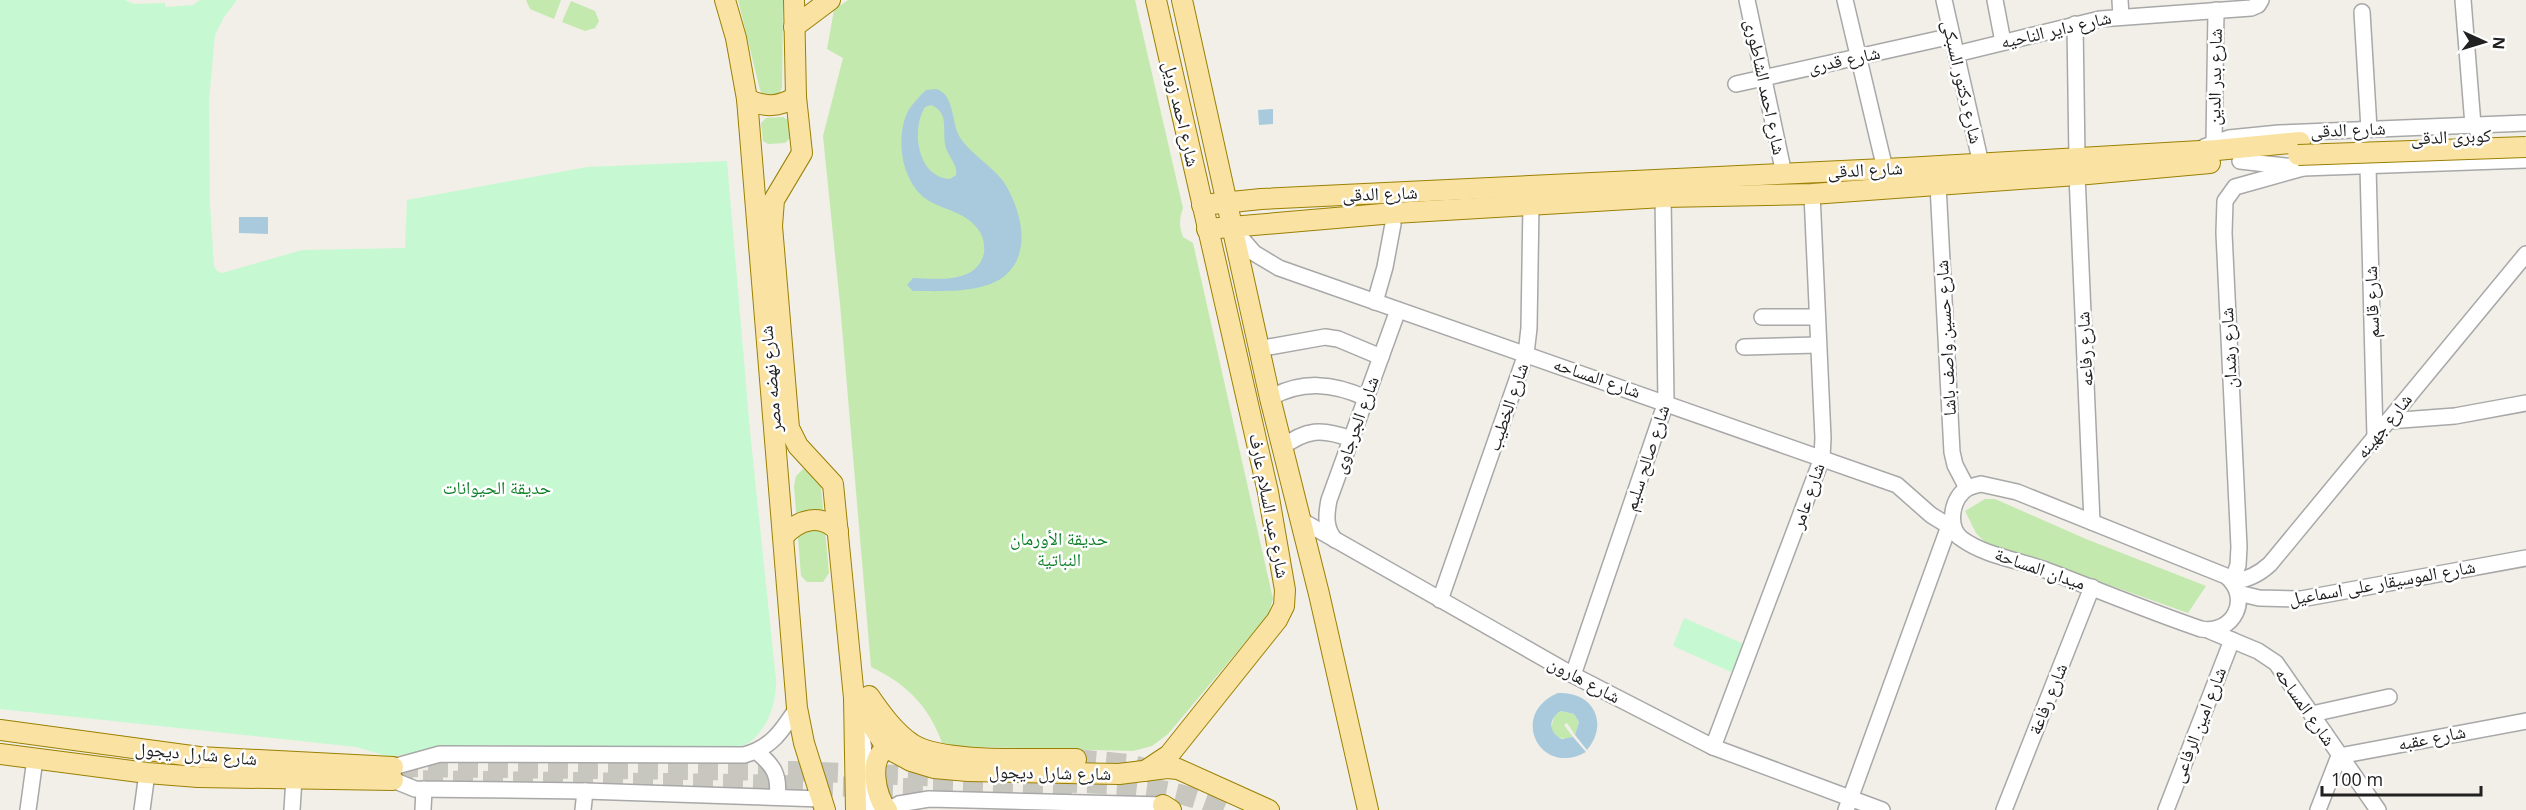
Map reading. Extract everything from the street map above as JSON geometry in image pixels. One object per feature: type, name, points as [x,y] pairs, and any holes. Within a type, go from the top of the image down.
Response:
[{"type":"main road","name":"شارع نهضه مصر","points":[[725,0],[736,38],[747,99],[797,708],[808,758],[823,805]]},
{"type":"main road","name":"شارع نهضه مصر","points":[[794,0],[796,97],[801,153],[778,189],[771,213],[789,428],[792,438],[806,456],[833,484],[854,698],[856,810]]},
{"type":"main road","points":[[794,27],[830,0]]},
{"type":"main road","name":"شارع احمد زويل","points":[[1156,0],[1208,229]]},
{"type":"main road","name":"شارع احمد زويل","points":[[1182,0],[1232,226]]},
{"type":"main road","points":[[747,99],[759,105],[772,106],[785,104],[796,97]]},
{"type":"main road","name":"كوبرى الدقى","points":[[2240,161],[2526,135]]},
{"type":"main road","name":"شارع الدقى","points":[[1208,229],[1663,196],[1812,194],[1938,185],[2205,147]]},
{"type":"main road","name":"كوبرى الدقى","points":[[2205,147],[2300,155],[2526,147]]},
{"type":"main road","name":"شارع الدقى","points":[[1202,205],[1261,199],[1981,164],[2077,166],[2240,161]]},
{"type":"main road","name":"شارع عبد السلام عارف","points":[[1232,226],[1281,448],[1319,594],[1368,810]]},
{"type":"main road","name":"شارع عبد السلام عارف","points":[[1145,771],[1169,755],[1281,613],[1286,590],[1275,526],[1208,229]]},
{"type":"main road","points":[[1275,526],[1299,519]]},
{"type":"main road","points":[[784,536],[794,526],[808,520],[825,521],[838,531]]},
{"type":"main road","points":[[851,670],[882,716],[910,743],[933,753],[1076,759]]},
{"type":"main road","name":"شارع شارل ديجول","points":[[854,698],[887,748],[911,761],[946,770],[1119,774],[1167,768],[1184,770],[1269,810]]},
{"type":"main road","name":"شارع شارل ديجول","points":[[0,730],[199,758],[393,774]]},
{"type":"main road","points":[[887,748],[878,756],[876,769],[878,793],[888,810]]},
{"type":"main road","name":"شارع شارل ديجول","points":[[0,754],[147,773],[198,777],[294,778],[393,774]]},
{"type":"street","name":"شارع احمد الشاطورى","points":[[1747,0],[1784,174]]},
{"type":"street","points":[[1845,0],[1886,169]]},
{"type":"street","name":"شارع دكتور السبكى","points":[[1944,0],[1981,164]]},
{"type":"street","points":[[1995,0],[2003,42]]},
{"type":"street","name":"شارع داير الناحيه","points":[[1956,54],[2075,24],[2120,8],[2190,6],[2216,10],[2251,8],[2258,5],[2260,0]]},
{"type":"street","points":[[2463,0],[2473,125],[2478,130],[2482,143],[2474,162]]},
{"type":"street","name":"شارع بدر الدين","points":[[2205,147],[2216,10]]},
{"type":"street","points":[[2362,12],[2369,129]]},
{"type":"street","name":"شارع رفاعه","points":[[2075,24],[2077,166],[2092,522]]},
{"type":"street","name":"شارع قدرى","points":[[1736,84],[1952,36]]},
{"type":"street","name":"شارع الدقى","points":[[2205,147],[2229,138],[2279,133],[2526,123]]},
{"type":"street","points":[[2508,124],[2501,136],[2501,143],[2502,150],[2509,161]]},
{"type":"street","name":"شارع الدقى","points":[[2300,155],[2368,167],[2526,160]]},
{"type":"street","name":"شارع رشدان","points":[[2235,587],[2239,547],[2224,233],[2225,201],[2235,187],[2300,155]]},
{"type":"street","name":"شارع قاسم","points":[[2368,167],[2375,437]]},
{"type":"street","name":"شارع حسين واصف باشا","points":[[1938,185],[1952,452],[1960,477],[1967,488]]},
{"type":"street","name":"شارع عامر","points":[[1713,747],[1822,458],[1812,194]]},
{"type":"street","name":"شارع صالح سليم","points":[[1573,675],[1666,402],[1663,196]]},
{"type":"street","name":"شارع الخطيب","points":[[1440,600],[1526,354],[1529,328],[1531,205]]},
{"type":"street","points":[[1375,302],[1385,267],[1393,224]]},
{"type":"street","name":"شارع المساحه","points":[[1232,226],[1247,247],[1270,264],[1897,485],[1931,516],[1954,531]]},
{"type":"street","name":"شارع جهينه","points":[[2235,587],[2260,574],[2270,564],[2388,421],[2519,271],[2526,254]]},
{"type":"street","name":"شارع الجرجاوى","points":[[1335,540],[1329,533],[1327,511],[1398,310]]},
{"type":"street","points":[[1762,317],[1817,317]]},
{"type":"street","points":[[1258,349],[1325,337],[1338,339],[1381,357]]},
{"type":"street","points":[[1743,347],[1818,345]]},
{"type":"street","points":[[1270,398],[1286,389],[1307,385],[1340,388],[1366,398]]},
{"type":"street","points":[[2388,421],[2433,419],[2526,403]]},
{"type":"street","points":[[1281,448],[1297,436],[1320,432],[1332,432],[1351,439]]},
{"type":"street","points":[[1848,804],[1954,531],[1952,511],[1958,498],[1967,488],[1982,484],[1995,486],[2215,571],[2235,587],[2238,607],[2232,619],[2222,628],[2210,631]]},
{"type":"street","name":"شارع هارون","points":[[1299,519],[1573,675],[1713,747],[1848,804],[1882,810]]},
{"type":"street","name":"ميدان المساحة","points":[[1954,531],[1978,548],[2210,631]]},
{"type":"street","name":"شارع الموسيقار على اسماعيل","points":[[2235,587],[2259,598],[2301,599],[2526,558]]},
{"type":"street","name":"شارع رفاعة","points":[[2004,810],[2092,587]]},
{"type":"street","name":"شارع المساحه","points":[[2210,631],[2258,651],[2276,663],[2378,810]]},
{"type":"street","name":"شارع امين الرفاعى","points":[[2166,810],[2232,640]]},
{"type":"street","points":[[854,698],[863,735],[869,810]]},
{"type":"street","points":[[2312,714],[2389,698]]},
{"type":"street","points":[[797,708],[777,738],[757,752],[744,755],[440,754],[393,774],[407,788],[585,791],[738,803],[777,797],[823,805]]},
{"type":"street","name":"شارع عقبه","points":[[2339,756],[2526,721]]},
{"type":"street","points":[[757,752],[777,773],[777,797]]},
{"type":"street","points":[[2318,810],[2339,756]]},
{"type":"street","points":[[28,810],[35,759]]},
{"type":"street","points":[[142,810],[147,773]]},
{"type":"street","points":[[292,810],[294,778]]},
{"type":"street","points":[[423,810],[424,789]]},
{"type":"street","points":[[583,810],[585,791]]},
{"type":"street","points":[[888,810],[900,804],[928,799],[1049,807],[1167,808]]},
{"type":"street","points":[[804,810],[823,805]]},
{"type":"green space","name":"حديقة الحيوانات","points":[[0,0],[125,0],[134,4],[165,3],[165,7],[193,5],[200,0],[237,0],[224,17],[215,35],[209,100],[210,205],[214,266],[222,273],[302,250],[405,248],[407,200],[587,167],[727,161],[750,431],[776,680],[774,702],[766,724],[759,733],[743,746],[732,749],[490,745],[450,746],[390,757],[356,747],[0,709]]},
{"type":"green space","points":[[526,0],[561,0],[554,19],[530,9]]},
{"type":"green space","points":[[738,0],[783,0],[782,88],[778,96],[763,96],[760,90]]},
{"type":"green space","name":"حديقة الأورمان النباتية","points":[[848,0],[1135,0],[1183,208],[1180,219],[1181,229],[1183,237],[1193,243],[1273,599],[1268,615],[1168,734],[1152,746],[1133,751],[943,746],[938,732],[916,698],[896,681],[871,667],[840,304],[823,136],[843,58],[827,49],[834,10]]},
{"type":"green space","points":[[571,1],[595,11],[599,21],[595,28],[585,31],[562,22]]},
{"type":"green space","points":[[783,117],[788,120],[790,138],[785,143],[768,144],[763,141],[761,123],[766,118]]},
{"type":"green space","points":[[803,469],[813,469],[820,476],[829,573],[823,582],[807,582],[801,576],[794,486],[796,476]]},
{"type":"green space","points":[[1985,499],[1995,499],[2086,539],[2206,586],[2188,613],[2081,575],[1989,546],[1976,533],[1965,511]]},
{"type":"green space","points":[[1684,618],[1751,647],[1740,676],[1673,646]]},
{"type":"green space","points":[[1561,711],[1574,714],[1579,722],[1575,735],[1567,723],[1564,725],[1573,737],[1566,739],[1557,737],[1551,729],[1554,716]]},
{"type":"water","points":[[936,89],[947,97],[961,139],[1003,181],[1016,207],[1021,235],[1016,262],[1008,273],[986,286],[955,291],[913,291],[907,285],[913,278],[944,279],[965,275],[980,263],[984,253],[982,237],[972,222],[926,199],[911,181],[906,170],[901,146],[904,122],[910,108],[926,90]],"holes":[[[931,105],[943,118],[946,148],[956,168],[956,175],[950,179],[930,170],[920,151],[918,128],[925,107]]]},
{"type":"water","points":[[1273,109],[1273,124],[1259,125],[1258,110]]},
{"type":"water","points":[[239,217],[268,217],[268,234],[239,233]]},
{"type":"water","points":[[1558,693],[1580,697],[1594,710],[1597,719],[1594,739],[1587,750],[1575,735],[1579,722],[1574,714],[1561,711],[1554,717],[1551,725],[1554,733],[1562,739],[1573,737],[1586,752],[1570,758],[1555,757],[1544,750],[1536,740],[1533,728],[1535,715],[1543,703]]},
{"type":"tunnel","points":[[1076,759],[1130,764],[1150,770]]},
{"type":"tunnel","points":[[398,767],[795,771],[950,777]]},
{"type":"tunnel","points":[[393,780],[741,784],[1072,792]]},
{"type":"tunnel","points":[[1057,782],[1142,787],[1184,795],[1225,810]]}]
